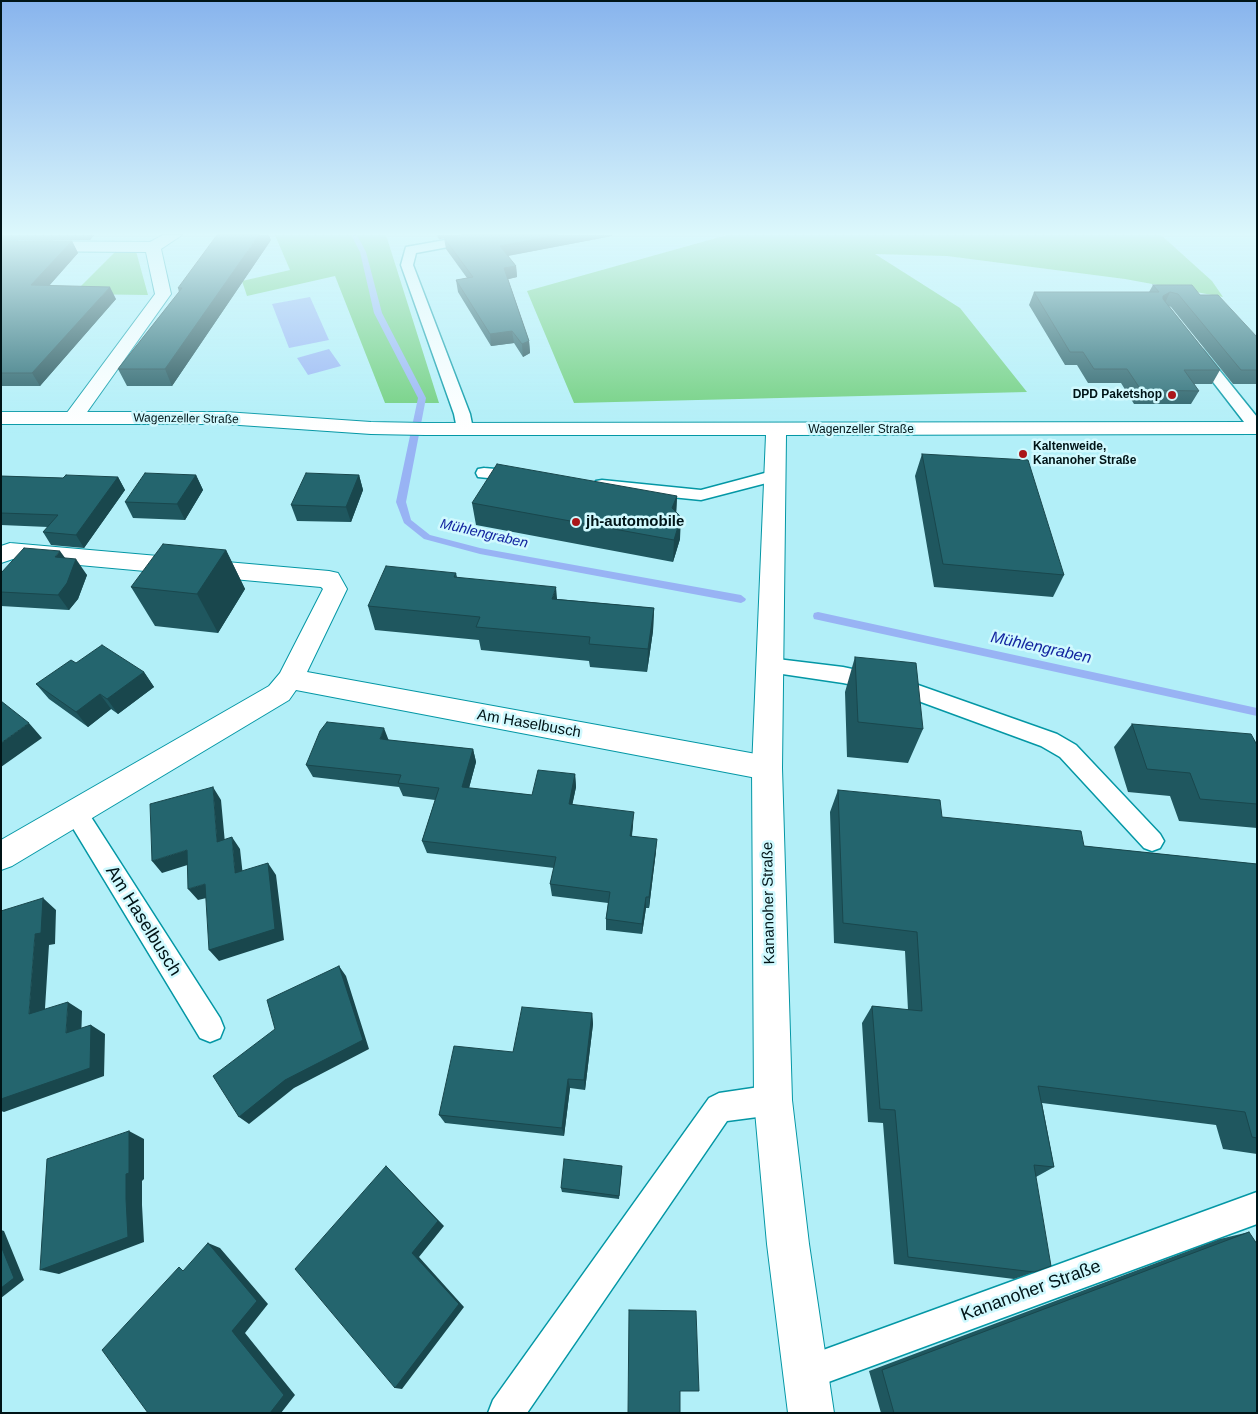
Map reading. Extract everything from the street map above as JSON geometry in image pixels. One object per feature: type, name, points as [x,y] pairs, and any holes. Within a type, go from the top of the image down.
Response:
[{"type":"street","points":[[73,418],[158,301]]},
{"type":"street","name":"Wagenzeller Straße","points":[[1,418],[225,418],[371,428],[416,429],[1257,428]]},
{"type":"street","name":"Wagenzeller Straße","points":[[1,434],[212,435],[371,428]]},
{"type":"street","name":"Kananoher Straße","points":[[776,430],[767,768],[773,1100],[788,1244],[804,1374],[811,1413]]},
{"type":"street","points":[[1,554],[10,551],[329,579],[334,589],[290,679],[280,693],[1,856]]},
{"type":"street","name":"Am Haselbusch","points":[[290,679],[767,768]]},
{"type":"lane","points":[[420,301],[462,414],[465,429]]},
{"type":"lane","points":[[1189,342],[1257,428]]},
{"type":"lane","points":[[484,473],[533,478]]},
{"type":"lane","points":[[582,483],[701,495],[776,475]]},
{"type":"lane","points":[[769,666],[843,675],[904,688],[1049,740],[1068,751],[1152,841]]},
{"type":"lane","name":"Am Haselbusch","points":[[76,813],[210,1028]]},
{"type":"lane","points":[[506,1413],[719,1108],[773,1100]]},
{"type":"lane","name":"Kananoher Straße","points":[[804,1374],[1257,1208]]},
{"type":"green space","points":[[345,301],[407,301],[439,403],[385,403]]},
{"type":"green space","points":[[531,301],[949,301],[960,308],[1027,392],[574,403]]},
{"type":"water","points":[[288,301],[312,301],[329,340],[289,348],[272,304]]},
{"type":"water","points":[[329,349],[341,366],[308,375],[297,358]]},
{"type":"building","points":[[1,301],[97,301],[32,373],[1,373]]},
{"type":"building","points":[[172,301],[213,301],[165,369],[118,369]]},
{"type":"building","points":[[469,301],[515,301],[529,341],[522,344],[512,331],[490,334]]},
{"type":"building","points":[[1039,301],[1165,301],[1220,370],[1184,370],[1199,391],[1141,390],[1127,369],[1094,369],[1083,352],[1070,352]]},
{"type":"building","points":[[1184,301],[1224,301],[1257,337],[1257,370],[1241,370]]},
{"type":"building","points":[[922,454],[1028,460],[1064,575],[943,564]]},
{"type":"building","points":[[497,464],[677,496],[672,508],[681,517],[674,540],[472,503]]},
{"type":"building","points":[[145,473],[196,475],[177,504],[125,502]]},
{"type":"building","points":[[306,473],[359,475],[346,507],[291,505]]},
{"type":"building","points":[[66,475],[118,477],[76,535],[43,532],[58,515],[1,513],[1,476],[63,478]]},
{"type":"building","points":[[163,544],[226,550],[197,594],[131,587]]},
{"type":"building","points":[[24,548],[60,551],[55,557],[76,559],[67,583],[58,595],[1,592],[1,573]]},
{"type":"building","points":[[386,566],[456,573],[454,577],[556,587],[552,599],[654,608],[648,649],[589,644],[590,637],[476,627],[480,617],[368,606]]},
{"type":"building","points":[[102,645],[144,672],[107,699],[100,694],[76,712],[36,684],[71,660],[76,663]]},
{"type":"building","points":[[855,657],[916,663],[923,729],[858,722]]},
{"type":"building","points":[[1,701],[29,723],[1,743]]},
{"type":"building","points":[[327,722],[384,728],[380,739],[473,749],[462,787],[532,795],[538,770],[575,774],[569,804],[634,812],[630,836],[657,839],[649,897],[646,897],[642,924],[606,919],[610,892],[550,884],[556,857],[422,841],[439,788],[398,783],[401,775],[306,765],[320,731]]},
{"type":"building","points":[[1132,724],[1251,734],[1257,745],[1257,804],[1200,799],[1190,773],[1147,769]]},
{"type":"building","points":[[213,787],[217,842],[232,837],[235,873],[268,863],[275,929],[209,950],[205,884],[188,889],[187,850],[152,861],[150,804]]},
{"type":"building","points":[[838,790],[940,800],[942,817],[1081,831],[1084,846],[1257,864],[1257,1138],[1252,1137],[1245,1112],[1038,1086],[1054,1167],[1034,1165],[1051,1266],[1034,1272],[908,1257],[895,1110],[880,1109],[872,1006],[922,1011],[917,932],[843,923]]},
{"type":"building","points":[[43,898],[41,933],[35,934],[29,1014],[68,1002],[66,1033],[91,1025],[90,1068],[1,1099],[1,911]]},
{"type":"building","points":[[339,966],[363,1040],[285,1080],[239,1117],[213,1076],[275,1029],[267,1000]]},
{"type":"building","points":[[522,1007],[592,1013],[584,1080],[568,1079],[562,1128],[439,1115],[454,1046],[513,1052]]},
{"type":"building","points":[[129,1131],[129,1173],[126,1174],[128,1237],[40,1270],[47,1159]]},
{"type":"building","points":[[564,1159],[622,1166],[619,1196],[561,1188]]},
{"type":"building","points":[[386,1166],[438,1221],[412,1253],[459,1304],[395,1388],[295,1269]]},
{"type":"building","points":[[1249,1232],[1257,1244],[1257,1413],[894,1413],[882,1370]]},
{"type":"building","points":[[208,1243],[257,1301],[232,1331],[284,1395],[270,1413],[148,1413],[102,1350],[179,1267],[183,1271]]},
{"type":"building","points":[[1,1246],[14,1278],[1,1288]]},
{"type":"building","points":[[629,1310],[696,1311],[699,1391],[680,1391],[680,1413],[628,1413]]},
{"type":"waterway","name":"Mühlengraben","points":[[375,301],[378,313],[422,398],[401,502],[407,521],[427,537],[480,551],[741,599]]},
{"type":"waterway","name":"Mühlengraben","points":[[818,616],[1257,712]]},
{"type":"place","name":"DPD Paketshop","points":[[1172,395]]},
{"type":"place","name":"Kaltenweide, Kananoher Straße","points":[[1023,454]]},
{"type":"place","name":"jh-automobile","points":[[576,522]]}]
